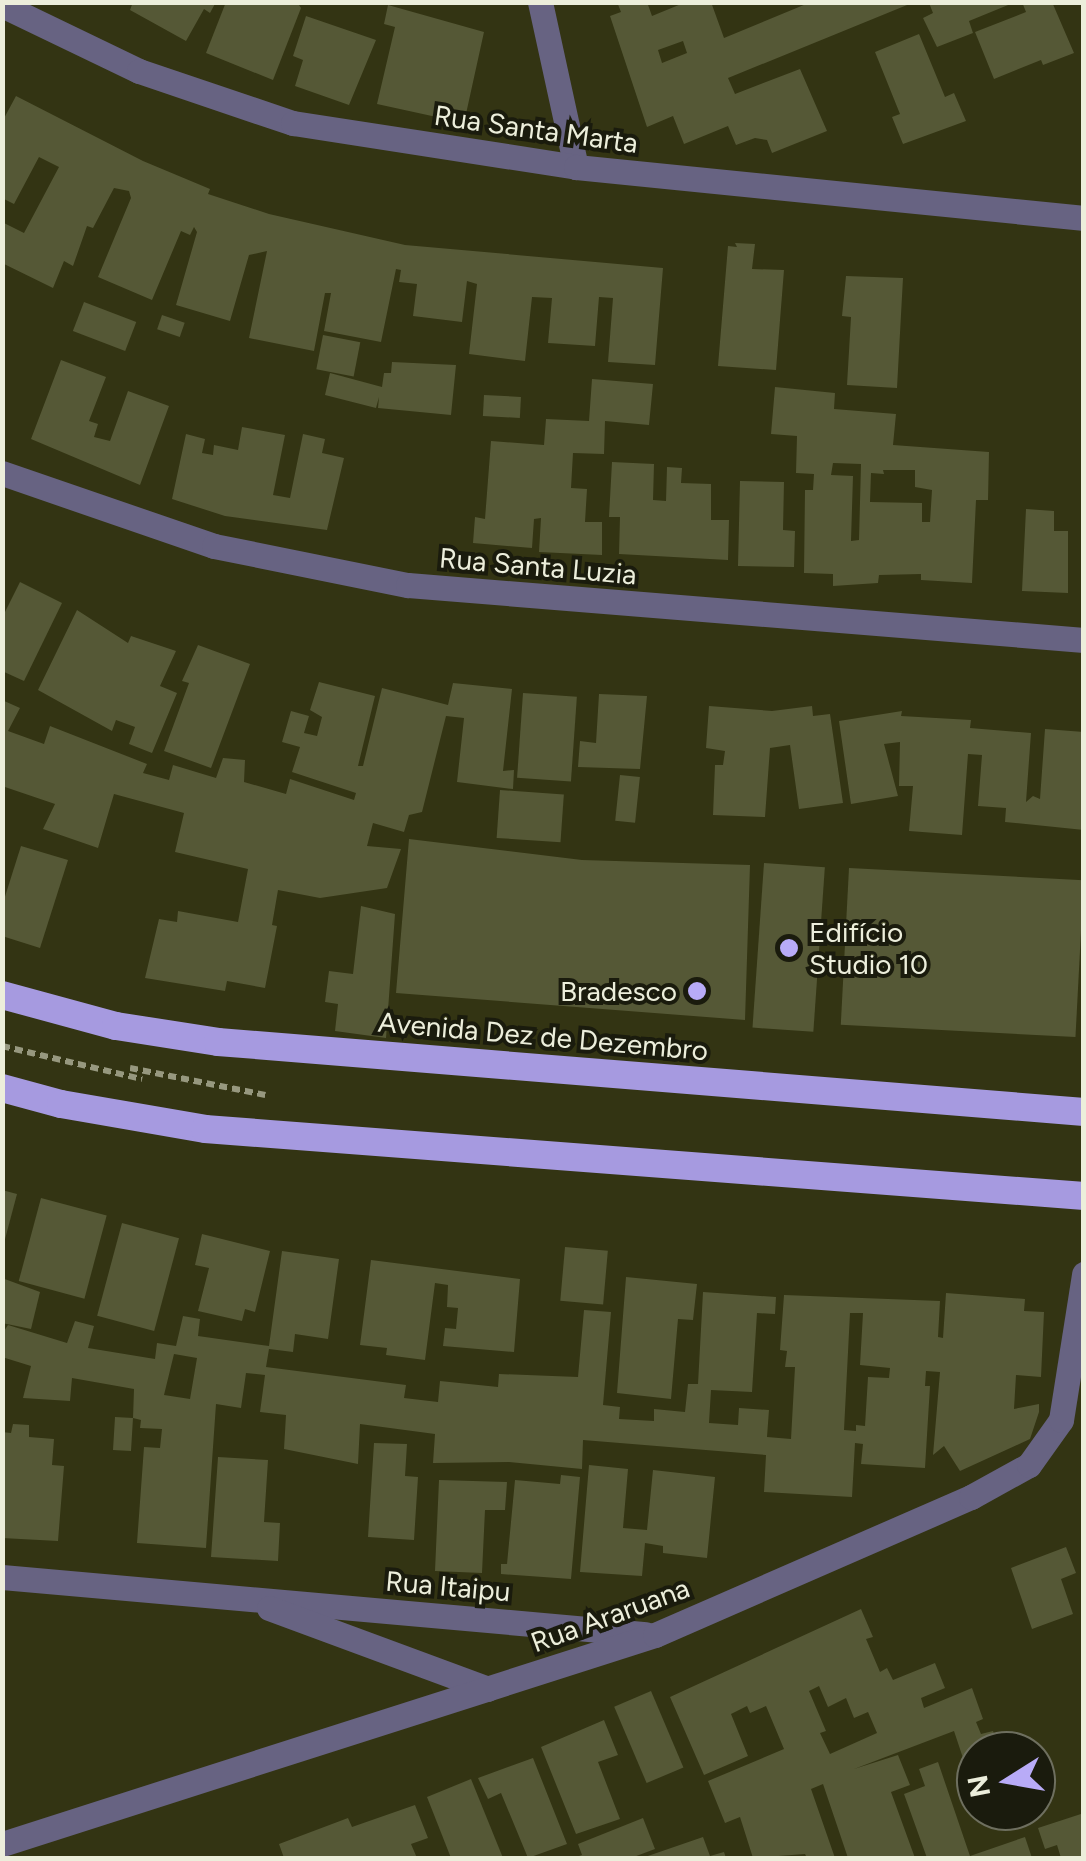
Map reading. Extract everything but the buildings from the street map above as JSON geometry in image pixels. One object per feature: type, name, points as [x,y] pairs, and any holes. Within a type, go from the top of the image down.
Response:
[{"type":"highway","name":"Avenida Dez de Dezembro","points":[[2,995],[116,1026],[218,1042],[1084,1112]]},
{"type":"highway","points":[[2,1088],[61,1104],[205,1130],[1084,1196]]},
{"type":"street","points":[[540,2],[576,167]]},
{"type":"street","name":"Rua Santa Marta","points":[[2,5],[139,71],[293,124],[576,167],[1084,218]]},
{"type":"street","name":"Rua Santa Luzia","points":[[2,473],[214,546],[408,585],[1084,640]]},
{"type":"street","name":"Rua Araruana","points":[[2,1844],[655,1635],[971,1496],[1029,1465],[1061,1420],[1084,1274]]},
{"type":"street","name":"Rua Itaipu","points":[[2,1577],[655,1635]]},
{"type":"street","name":"Rua Itaipu","points":[[236,1596],[488,1689]]},
{"type":"place","name":"Edifício Studio 10","points":[[789,948]]},
{"type":"place","name":"Bradesco","points":[[697,991]]}]
